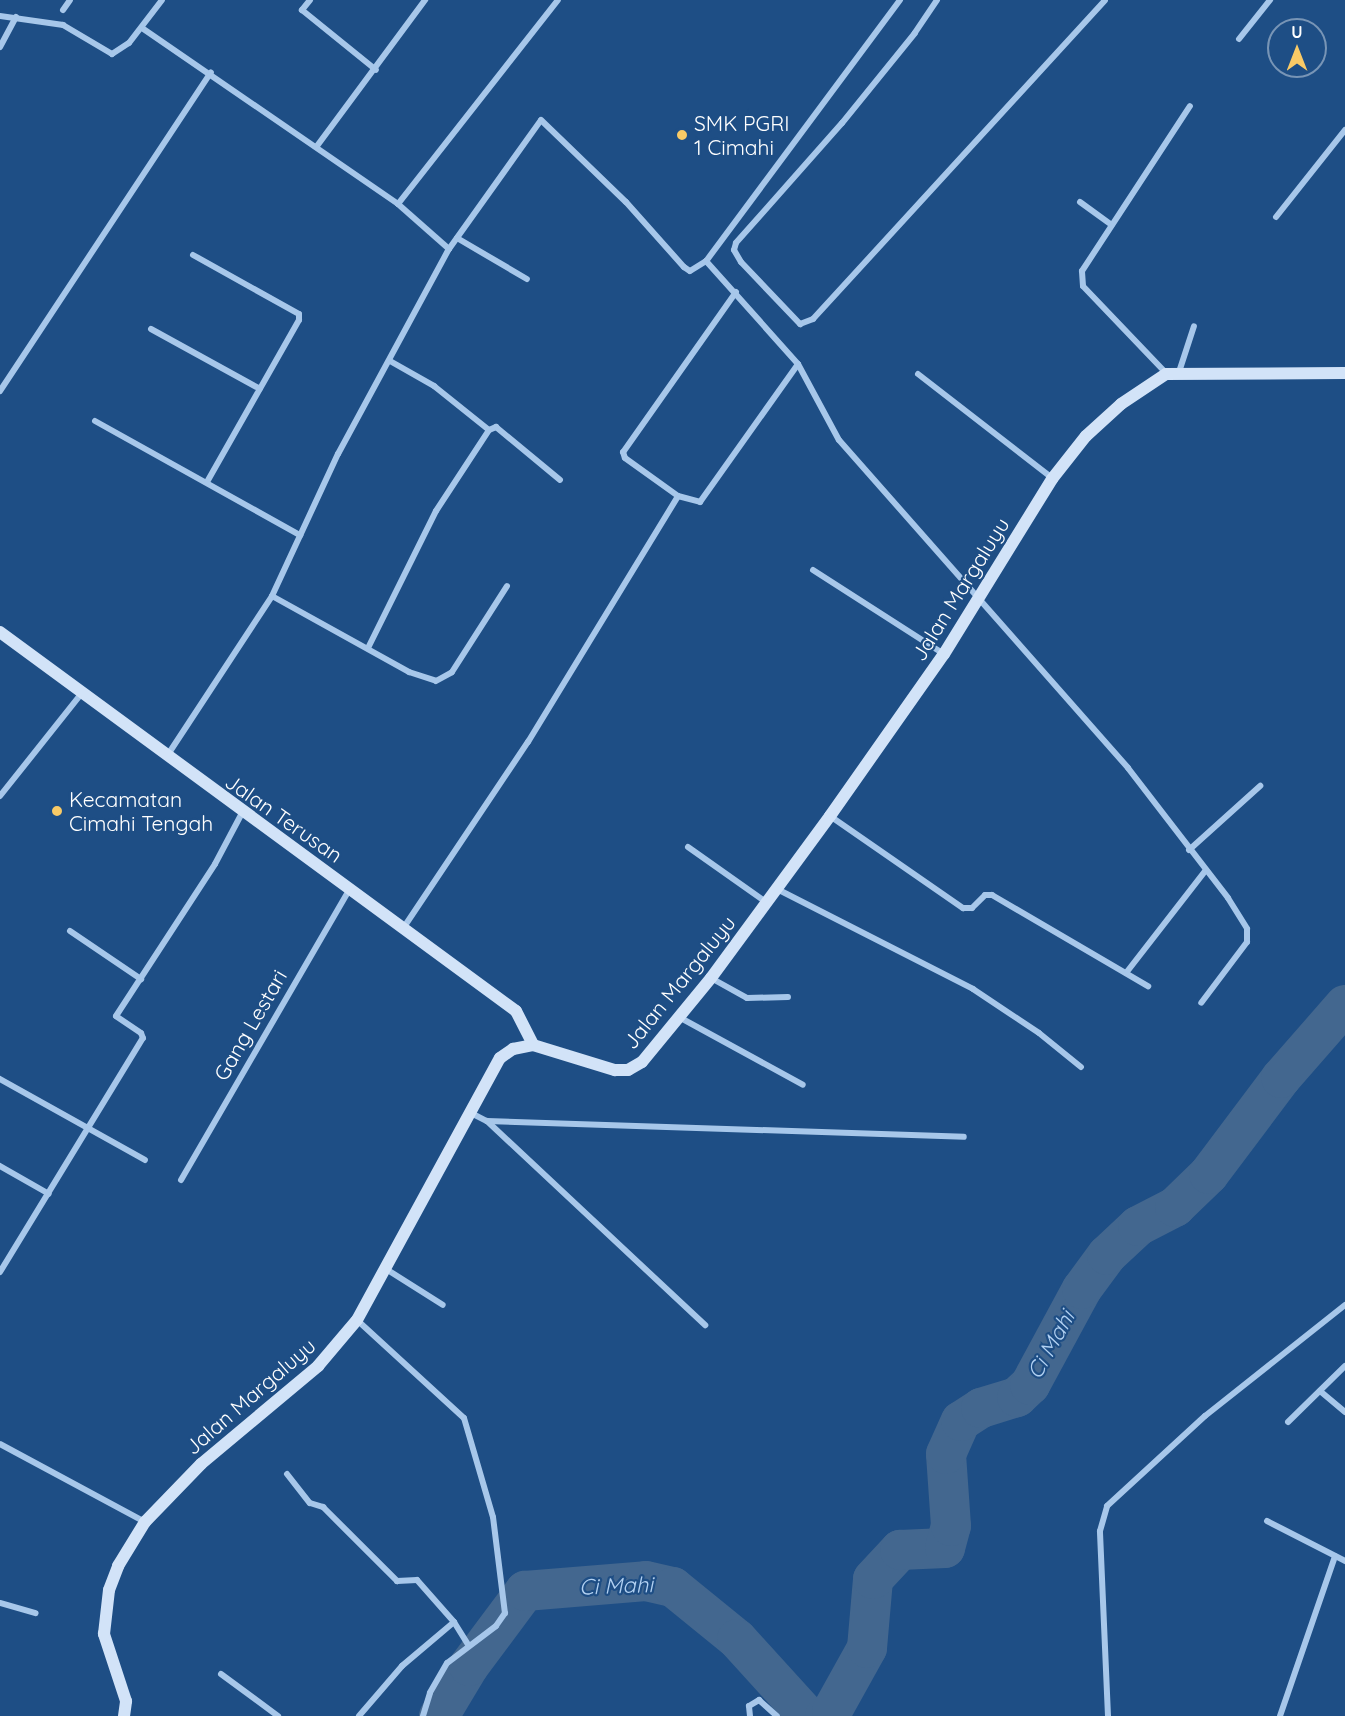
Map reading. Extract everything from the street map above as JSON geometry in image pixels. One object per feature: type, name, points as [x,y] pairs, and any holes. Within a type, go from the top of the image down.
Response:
[{"type":"main road","points":[[1173,373],[1345,373]]},
{"type":"main road","name":"Jalan Margaluyu","points":[[124,1716],[126,1701],[104,1634],[104,1618],[118,1566],[145,1522],[257,1413],[318,1366],[357,1320],[468,1112],[500,1058],[513,1049],[533,1045],[615,1070],[628,1070],[642,1062],[711,978],[777,889],[944,654],[1052,479],[1086,436],[1112,412],[1173,373]]},
{"type":"main road","name":"Jalan Terusan","points":[[0,632],[242,813],[404,927],[516,1011],[533,1045]]},
{"type":"street","points":[[63,10],[70,0]]},
{"type":"street","points":[[0,16],[63,25],[112,54],[142,27],[162,0]]},
{"type":"street","points":[[310,0],[302,10],[376,70]]},
{"type":"street","points":[[317,146],[376,70],[425,0]]},
{"type":"street","points":[[398,204],[558,0]]},
{"type":"street","points":[[166,756],[272,596],[338,454],[449,249],[542,120],[626,202],[690,271],[706,261],[900,0]]},
{"type":"street","points":[[937,0],[915,33],[842,123],[736,243],[735,250],[741,262],[800,324],[813,320],[1105,0]]},
{"type":"street","points":[[1239,39],[1270,0]]},
{"type":"street","points":[[0,47],[16,17]]},
{"type":"street","points":[[142,27],[211,72],[398,204],[449,249]]},
{"type":"street","points":[[0,391],[211,72]]},
{"type":"street","points":[[1190,106],[1082,271],[1083,286],[1173,373],[1194,326]]},
{"type":"street","points":[[1276,217],[1345,130]]},
{"type":"street","points":[[1080,202],[1112,225]]},
{"type":"street","points":[[457,238],[528,279]]},
{"type":"street","points":[[193,255],[299,314],[260,389],[207,482]]},
{"type":"street","points":[[706,261],[798,363],[839,440],[1128,768],[1228,898],[1247,929],[1247,942],[1201,1003]]},
{"type":"street","points":[[736,292],[623,452],[625,458],[678,496],[700,502],[798,363]]},
{"type":"street","points":[[151,329],[260,389]]},
{"type":"street","points":[[390,361],[434,386],[489,430]]},
{"type":"street","points":[[918,374],[1052,479]]},
{"type":"street","points":[[95,421],[300,535]]},
{"type":"street","points":[[368,648],[436,511],[489,430],[496,427],[560,480]]},
{"type":"street","points":[[404,927],[528,742],[678,496]]},
{"type":"street","points":[[813,570],[944,654]]},
{"type":"street","points":[[272,596],[409,672],[436,681],[447,677],[507,586]]},
{"type":"street","points":[[0,796],[82,693]]},
{"type":"street","points":[[1189,850],[1260,786]]},
{"type":"street","points":[[0,1272],[143,1038],[141,1033],[117,1016],[215,864],[242,813]]},
{"type":"street","points":[[830,816],[963,908],[972,908],[985,895],[992,895],[1148,986]]},
{"type":"street","points":[[688,848],[767,902]]},
{"type":"street","points":[[1126,973],[1205,871]]},
{"type":"street","name":"Gang Lestari","points":[[181,1180],[350,888]]},
{"type":"street","points":[[777,889],[973,989],[1039,1033],[1081,1067]]},
{"type":"street","points":[[69,931],[141,979]]},
{"type":"street","points":[[711,978],[747,998],[788,997]]},
{"type":"street","points":[[678,1017],[803,1085]]},
{"type":"street","points":[[0,1079],[90,1127],[145,1160]]},
{"type":"street","points":[[468,1112],[487,1121],[705,1325]]},
{"type":"street","points":[[487,1121],[964,1137]]},
{"type":"street","points":[[0,1166],[49,1194]]},
{"type":"street","points":[[386,1269],[443,1305]]},
{"type":"street","points":[[1108,1716],[1100,1531],[1107,1506],[1205,1416],[1345,1305]]},
{"type":"street","points":[[357,1320],[470,1426],[493,1516],[505,1613],[496,1626],[468,1644],[439,1674],[423,1716]]},
{"type":"street","points":[[1288,1422],[1345,1366]]},
{"type":"street","points":[[1320,1391],[1345,1412]]},
{"type":"street","points":[[0,1444],[145,1522]]},
{"type":"street","points":[[287,1474],[309,1503],[320,1504],[397,1581],[417,1580],[454,1622],[468,1644]]},
{"type":"street","points":[[1267,1521],[1345,1561]]},
{"type":"street","points":[[1280,1716],[1335,1556]]},
{"type":"street","points":[[0,1603],[36,1613]]},
{"type":"street","points":[[359,1716],[402,1666],[454,1622]]},
{"type":"street","points":[[221,1674],[278,1716]]},
{"type":"street","points":[[750,1716],[749,1706],[759,1700],[777,1716]]},
{"type":"waterway","name":"Ci Mahi","points":[[825,1716],[832,1711],[867,1648],[873,1579],[900,1550],[945,1548],[951,1526],[946,1454],[961,1421],[981,1408],[1017,1397],[1030,1385],[1082,1289],[1107,1255],[1138,1226],[1175,1207],[1209,1174],[1281,1078],[1345,1005]]},
{"type":"waterway","name":"Ci Mahi","points":[[439,1716],[469,1666],[525,1591],[646,1581],[673,1587],[737,1639],[807,1716]]},
{"type":"place","name":"SMK PGRI 1 Cimahi","points":[[682,135]]},
{"type":"place","name":"Kecamatan Cimahi Tengah","points":[[57,811]]}]
